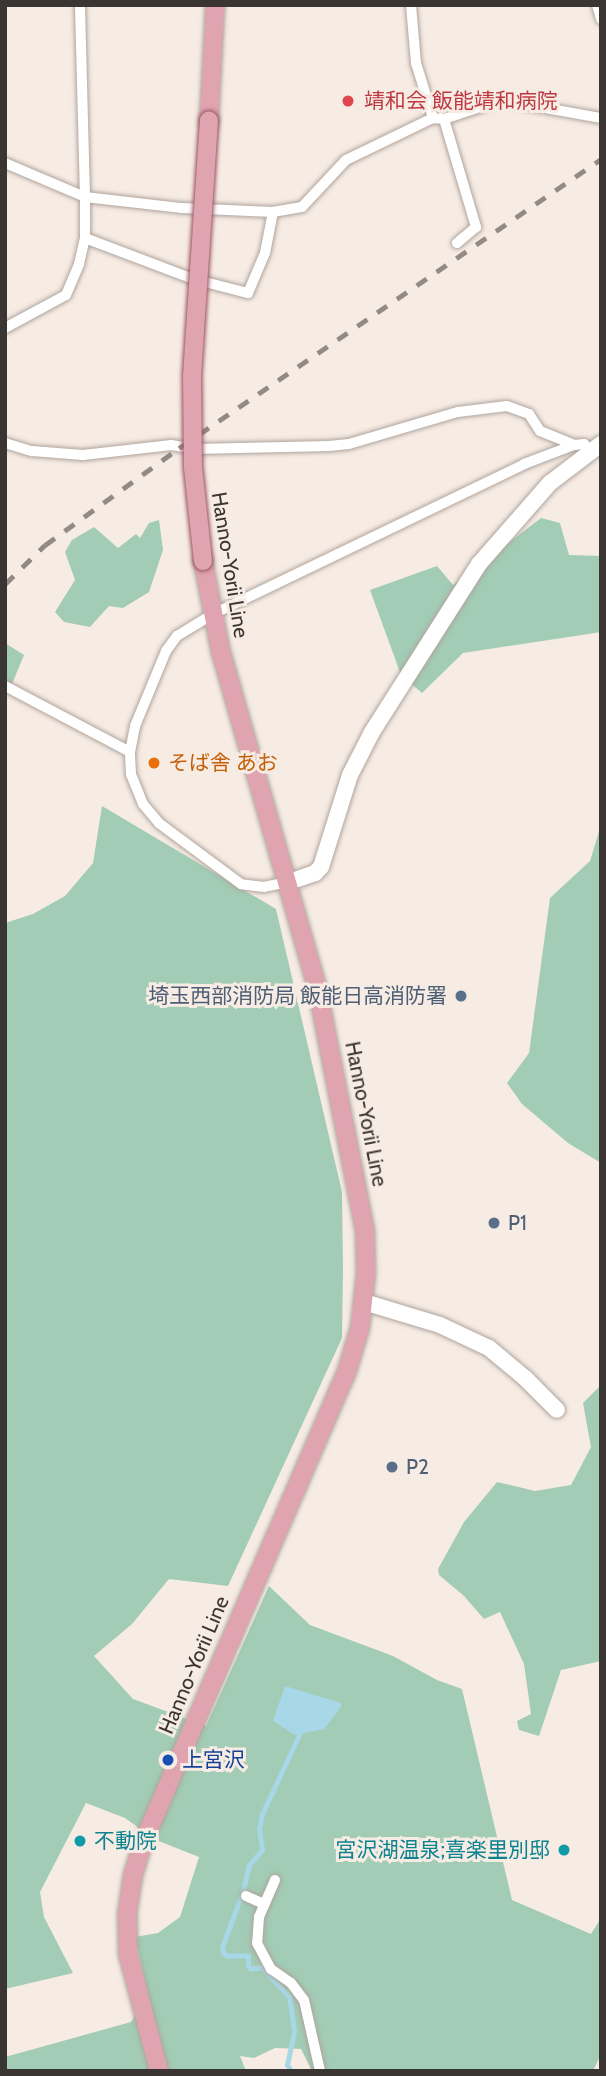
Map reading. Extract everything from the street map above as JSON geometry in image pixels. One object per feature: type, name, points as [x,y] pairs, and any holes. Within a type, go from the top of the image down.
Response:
[{"type":"main road","name":"Hanno-Yorii Line","points":[[159,2071],[128,1954],[127,1915],[137,1861],[347,1371],[364,1302],[365,1231],[317,987],[221,653],[203,561],[193,468],[192,376],[215,5]]},
{"type":"street","points":[[5,328],[66,295],[79,264],[85,238],[80,5]]},
{"type":"street","points":[[411,5],[416,63],[439,118],[476,227],[457,243]]},
{"type":"street","points":[[597,5],[601,19]]},
{"type":"street","points":[[5,163],[85,197],[182,208],[273,212],[302,207],[346,160],[439,118],[501,100],[601,118]]},
{"type":"street","points":[[85,238],[181,274],[248,293],[265,253],[273,212]]},
{"type":"street","points":[[5,443],[44,453],[83,455],[171,445],[195,449],[329,446],[349,444],[458,412],[507,406],[529,414],[540,431],[574,444],[596,447]]},
{"type":"street","points":[[574,444],[524,464],[213,614],[177,636],[166,651],[135,726],[130,752],[134,786],[143,804],[159,823],[241,884],[264,887],[315,873],[321,867],[350,775],[372,732],[479,564],[550,483],[596,447]]},
{"type":"street","points":[[5,685],[130,752]]},
{"type":"street","points":[[364,1302],[427,1320],[489,1348],[526,1378],[557,1410]]},
{"type":"street","points":[[275,1881],[256,1930],[261,1956],[271,1969],[291,1983],[304,2000],[320,2071]]},
{"type":"street","points":[[246,1896],[264,1905]]},
{"type":"green space","points":[[541,518],[560,523],[569,555],[601,556],[601,632],[463,653],[422,693],[401,675],[370,590],[437,566],[453,585]]},
{"type":"green space","points":[[159,520],[163,550],[149,592],[123,608],[109,606],[90,627],[64,622],[55,612],[75,580],[65,552],[72,540],[94,527],[118,548],[136,534],[140,538],[149,523]]},
{"type":"green space","points":[[5,643],[24,655],[12,684],[5,680]]},
{"type":"green space","points":[[102,806],[276,909],[342,1192],[343,1270],[342,1338],[228,1586],[169,1579],[132,1624],[94,1656],[133,1699],[206,1726],[269,1586],[310,1625],[393,1656],[437,1680],[462,1689],[512,1900],[591,1934],[601,1918],[601,2054],[593,2071],[312,2071],[301,2049],[275,2048],[254,2058],[240,2056],[246,2071],[5,2071],[5,2057],[131,2022],[148,1995],[135,1937],[158,1933],[180,1917],[199,1857],[156,1840],[125,1818],[86,1803],[40,1892],[44,1917],[73,1973],[5,1989],[5,923],[33,914],[65,896],[93,863]]},
{"type":"green space","points":[[601,825],[601,1163],[568,1143],[522,1104],[507,1083],[529,1053],[550,898],[590,861]]},
{"type":"green space","points":[[601,1385],[601,1661],[561,1670],[539,1736],[519,1730],[517,1721],[531,1714],[524,1664],[500,1612],[484,1619],[464,1596],[439,1575],[438,1569],[464,1522],[497,1482],[535,1491],[571,1485],[591,1447],[583,1403]]},
{"type":"water","points":[[285,1686],[341,1703],[341,1707],[324,1729],[295,1735],[273,1721]]},
{"type":"waterway","points":[[291,2071],[287,2065],[294,2031],[289,1997],[262,1968],[251,1969],[248,1966],[248,1956],[227,1956],[222,1947],[243,1891],[249,1865],[262,1850],[259,1829],[262,1814],[300,1733]]},
{"type":"railway","points":[[5,584],[45,545],[179,448],[601,159]]},
{"type":"place","name":"靖和会 飯能靖和病院","points":[[348,101]]},
{"type":"place","name":"そば舎 あお","points":[[154,763]]},
{"type":"place","name":"埼玉西部消防局 飯能日高消防署","points":[[461,996]]},
{"type":"place","name":"P1","points":[[494,1223]]},
{"type":"place","name":"P2","points":[[392,1467]]},
{"type":"place","name":"上宮沢","points":[[168,1760]]},
{"type":"place","name":"不動院","points":[[80,1841]]},
{"type":"place","name":"宮沢湖温泉;喜楽里別邸","points":[[564,1850]]}]
